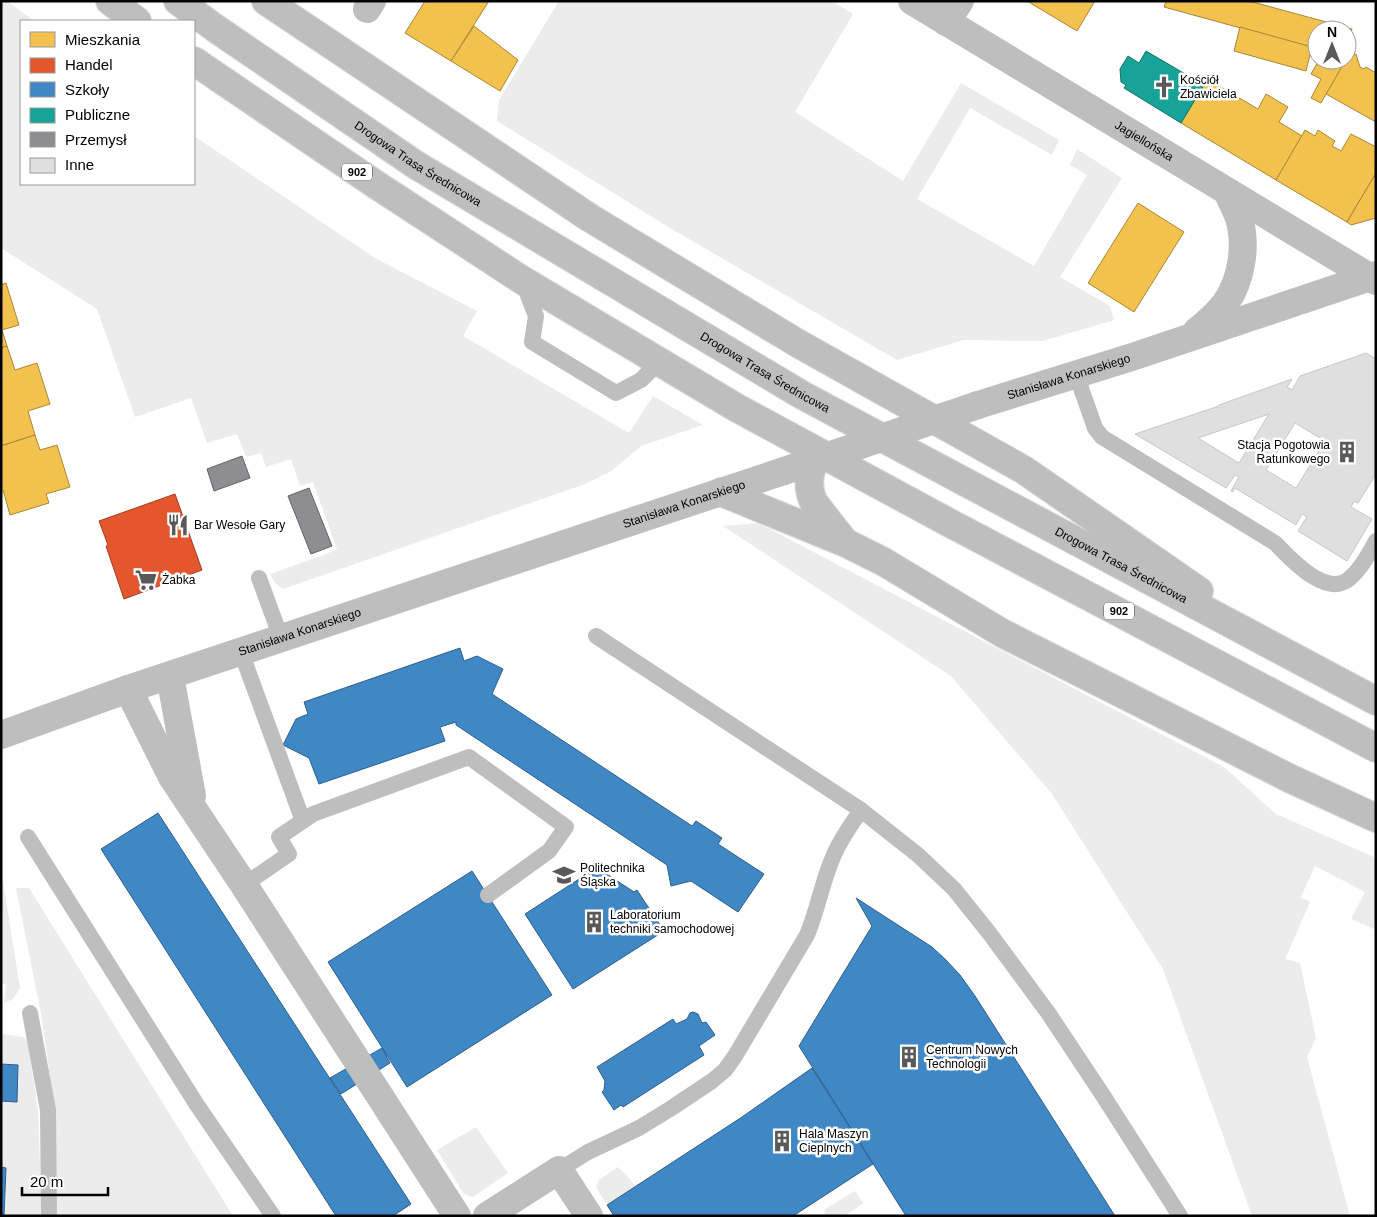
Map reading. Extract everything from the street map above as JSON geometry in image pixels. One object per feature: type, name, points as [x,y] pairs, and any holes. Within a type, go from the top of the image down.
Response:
[{"type":"main road","points":[[110,1],[136,20]]},
{"type":"main road","name":"Drogowa Trasa Średnicowa","points":[[178,1],[416,165],[793,390],[1309,667],[1376,701]]},
{"type":"main road","points":[[266,1],[590,218],[799,344],[1024,470],[1309,667]]},
{"type":"main road","name":"Jagiellońska","points":[[912,1],[953,11],[1228,193],[1373,278]]},
{"type":"main road","name":"902","points":[[195,62],[375,184],[522,280],[737,408],[946,521],[1376,748]]},
{"type":"main road","points":[[1190,338],[1226,303],[1237,279],[1242,256],[1242,233],[1238,216],[1228,193]]},
{"type":"main road","name":"Stanisława Konarskiego","points":[[1,735],[128,689],[978,405],[1373,278]]},
{"type":"main road","points":[[815,460],[810,472],[809,485],[811,496],[814,503],[846,543]]},
{"type":"main road","points":[[721,492],[846,543],[884,562],[1002,633],[1289,778],[1376,818]]},
{"type":"main road","points":[[170,676],[189,783],[199,816]]},
{"type":"main road","points":[[128,689],[172,777],[244,885],[457,1216]]},
{"type":"main road","points":[[488,1216],[559,1170],[588,1216]]},
{"type":"lane","points":[[522,280],[536,316],[532,342],[616,394],[641,380],[659,362]]},
{"type":"lane","points":[[1076,374],[1095,428],[1102,437],[1275,543],[1298,566],[1316,579],[1332,584],[1347,581],[1361,567],[1376,541]]},
{"type":"lane","points":[[259,578],[281,638]]},
{"type":"lane","points":[[596,636],[861,810],[918,855],[954,889],[990,934],[1054,1021],[1180,1216]]},
{"type":"lane","points":[[241,652],[303,821]]},
{"type":"lane","points":[[244,885],[289,854],[279,837],[313,814],[469,757],[566,827],[549,851],[488,895]]},
{"type":"lane","points":[[559,1170],[588,1152],[639,1128],[712,1081],[725,1070],[807,935],[815,916],[832,858],[861,810]]},
{"type":"lane","points":[[28,837],[197,1105],[273,1216]]},
{"type":"lane","points":[[30,1012],[48,1110],[49,1216]]},
{"type":"shaded area","points":[[1,1],[7,1],[33,20],[20,20],[20,185],[195,185],[195,137],[375,258],[477,311],[463,336],[629,433],[653,396],[703,425],[641,446],[610,472],[585,484],[283,589],[275,583],[270,574],[337,549],[313,482],[300,486],[291,459],[266,467],[261,453],[246,457],[237,434],[207,443],[191,398],[135,417],[97,309],[1,248]]},
{"type":"shaded area","points":[[559,1],[832,1],[853,14],[795,112],[903,181],[961,83],[1059,140],[1052,155],[970,108],[917,199],[1034,266],[1087,175],[1070,165],[1077,149],[1122,178],[1060,277],[1110,306],[1114,320],[1043,341],[964,340],[897,360],[670,228],[497,121],[499,100]]},
{"type":"shaded area","points":[[758,523],[1224,767],[1276,814],[1376,858],[1376,930],[1351,919],[1365,892],[1315,866],[1301,897],[1310,902],[1285,959],[1300,963],[1316,1038],[1307,1057],[1350,1216],[1252,1216],[1163,969],[1052,794],[951,676],[723,526]]},
{"type":"shaded area","points":[[1,869],[20,988],[13,999],[4,1003],[6,984],[1,984]]},
{"type":"shaded area","points":[[16,888],[29,888],[233,1216],[56,1216],[56,1118],[41,1014]]},
{"type":"shaded area","points":[[2,1034],[23,1037],[28,1041],[38,1111],[42,1216],[4,1216],[6,1168],[1,1167],[1,1101],[17,1102],[18,1065],[1,1064]]},
{"type":"shaded area","points":[[476,1127],[508,1173],[473,1197],[464,1194],[437,1150]]},
{"type":"shaded area","points":[[618,1167],[635,1186],[607,1205],[596,1187],[599,1180]]},
{"type":"shaded area","points":[[855,1191],[863,1203],[845,1216],[824,1216],[825,1209]]},
{"type":"building: Mieszkania","points":[[425,1],[489,1],[451,61],[405,33]]},
{"type":"building: Mieszkania","points":[[1027,1],[1095,1],[1077,31]]},
{"type":"building: Mieszkania","points":[[1166,1],[1249,1],[1319,20],[1307,20],[1307,46],[1164,7]]},
{"type":"building: Mieszkania","points":[[474,26],[518,60],[500,91],[451,61]]},
{"type":"building: Mieszkania","points":[[1240,27],[1307,46],[1307,67],[1306,71],[1234,51]]},
{"type":"building: Mieszkania","points":[[1357,57],[1360,67],[1364,69],[1366,67],[1376,73],[1376,122],[1326,94],[1339,70],[1357,70]]},
{"type":"building: Mieszkania","points":[[1313,70],[1340,70],[1321,103],[1311,98],[1321,79],[1311,74]]},
{"type":"building: Mieszkania","points":[[1207,79],[1258,109],[1266,94],[1288,107],[1279,122],[1302,136],[1276,180],[1181,123]]},
{"type":"building: Mieszkania","points":[[1305,130],[1315,136],[1318,130],[1335,141],[1332,146],[1341,151],[1351,134],[1376,147],[1376,173],[1347,222],[1276,180]]},
{"type":"building: Mieszkania","points":[[1376,173],[1376,218],[1351,225],[1347,222]]},
{"type":"building: Mieszkania","points":[[1138,203],[1184,232],[1134,312],[1088,283]]},
{"type":"building: Mieszkania","points":[[6,283],[19,325],[2,330],[7,346],[1,348],[1,285]]},
{"type":"building: Mieszkania","points":[[7,346],[15,370],[37,363],[50,404],[28,411],[35,435],[1,446],[1,348]]},
{"type":"building: Mieszkania","points":[[35,435],[40,450],[57,445],[70,487],[46,494],[49,503],[10,515],[3,490],[1,491],[1,446]]},
{"type":"building: Handel","points":[[175,494],[202,570],[124,599],[99,521]]},
{"type":"building: Szkoły","points":[[460,648],[464,661],[477,656],[503,669],[492,694],[692,826],[696,821],[722,838],[718,844],[764,874],[738,912],[691,881],[671,886],[667,865],[456,725],[456,722],[440,727],[445,741],[319,784],[309,758],[283,745],[296,719],[308,714],[304,702]]},
{"type":"building: Szkoły","points":[[158,813],[411,1204],[393,1216],[336,1216],[101,849]]},
{"type":"building: Szkoły","name":"Laboratorium techniki samochodowej","points":[[590,863],[634,892],[637,890],[664,931],[573,989],[525,914],[579,879]]},
{"type":"building: Szkoły","points":[[472,871],[552,995],[407,1087],[328,962]]},
{"type":"building: Szkoły","name":"Centrum Nowych Technologii","points":[[856,898],[932,947],[960,975],[1115,1216],[906,1216],[799,1046],[872,926]]},
{"type":"building: Szkoły","points":[[690,1013],[698,1014],[702,1023],[706,1022],[715,1035],[699,1046],[704,1055],[623,1107],[621,1105],[614,1110],[602,1092],[605,1081],[597,1067],[673,1019],[676,1024],[687,1019]]},
{"type":"building: Szkoły","points":[[382,1048],[390,1063],[341,1094],[330,1078]]},
{"type":"building: Szkoły","points":[[1,1064],[18,1065],[17,1102],[1,1101]]},
{"type":"building: Szkoły","name":"Hala Maszyn Cieplnych","points":[[812,1068],[873,1164],[793,1216],[614,1216],[607,1205],[742,1117]]},
{"type":"building: Szkoły","points":[[1,1167],[6,1168],[4,1216],[1,1216]]},
{"type":"building: Publiczne","name":"Kościół Zbawiciela","points":[[1146,51],[1204,85],[1181,123],[1124,88],[1126,85],[1121,82],[1120,69],[1128,56],[1139,63]]},
{"type":"building: Przemysł","points":[[242,456],[250,478],[214,491],[207,469]]},
{"type":"building: Przemysł","points":[[309,488],[332,546],[311,554],[288,496]]},
{"type":"building: Inne","name":"Stacja Pogotowia Ratunkowego","points":[[1366,353],[1376,359],[1376,474],[1358,503],[1354,501],[1351,507],[1372,519],[1347,561],[1298,531],[1307,517],[1302,514],[1296,525],[1235,488],[1233,492],[1231,491],[1239,477],[1235,475],[1226,488],[1135,434],[1292,379],[1287,387],[1292,390],[1300,376]],"holes":[[[1269,414],[1239,463],[1198,438]],[[1295,423],[1325,441],[1296,488],[1266,470]]]},
{"type":"place","name":"Kościół Zbawiciela","points":[[1164,87]]},
{"type":"place","name":"Stacja Pogotowia Ratunkowego","points":[[1347,452]]},
{"type":"place","name":"Bar Wesołe Gary","points":[[178,525]]},
{"type":"place","name":"Żabka","points":[[146,580]]},
{"type":"place","name":"Politechnika Śląska","points":[[564,875]]},
{"type":"place","name":"Laboratorium techniki samochodowej","points":[[594,922]]},
{"type":"place","name":"Centrum Nowych Technologii","points":[[909,1057]]},
{"type":"place","name":"Hala Maszyn Cieplnych","points":[[782,1141]]}]
